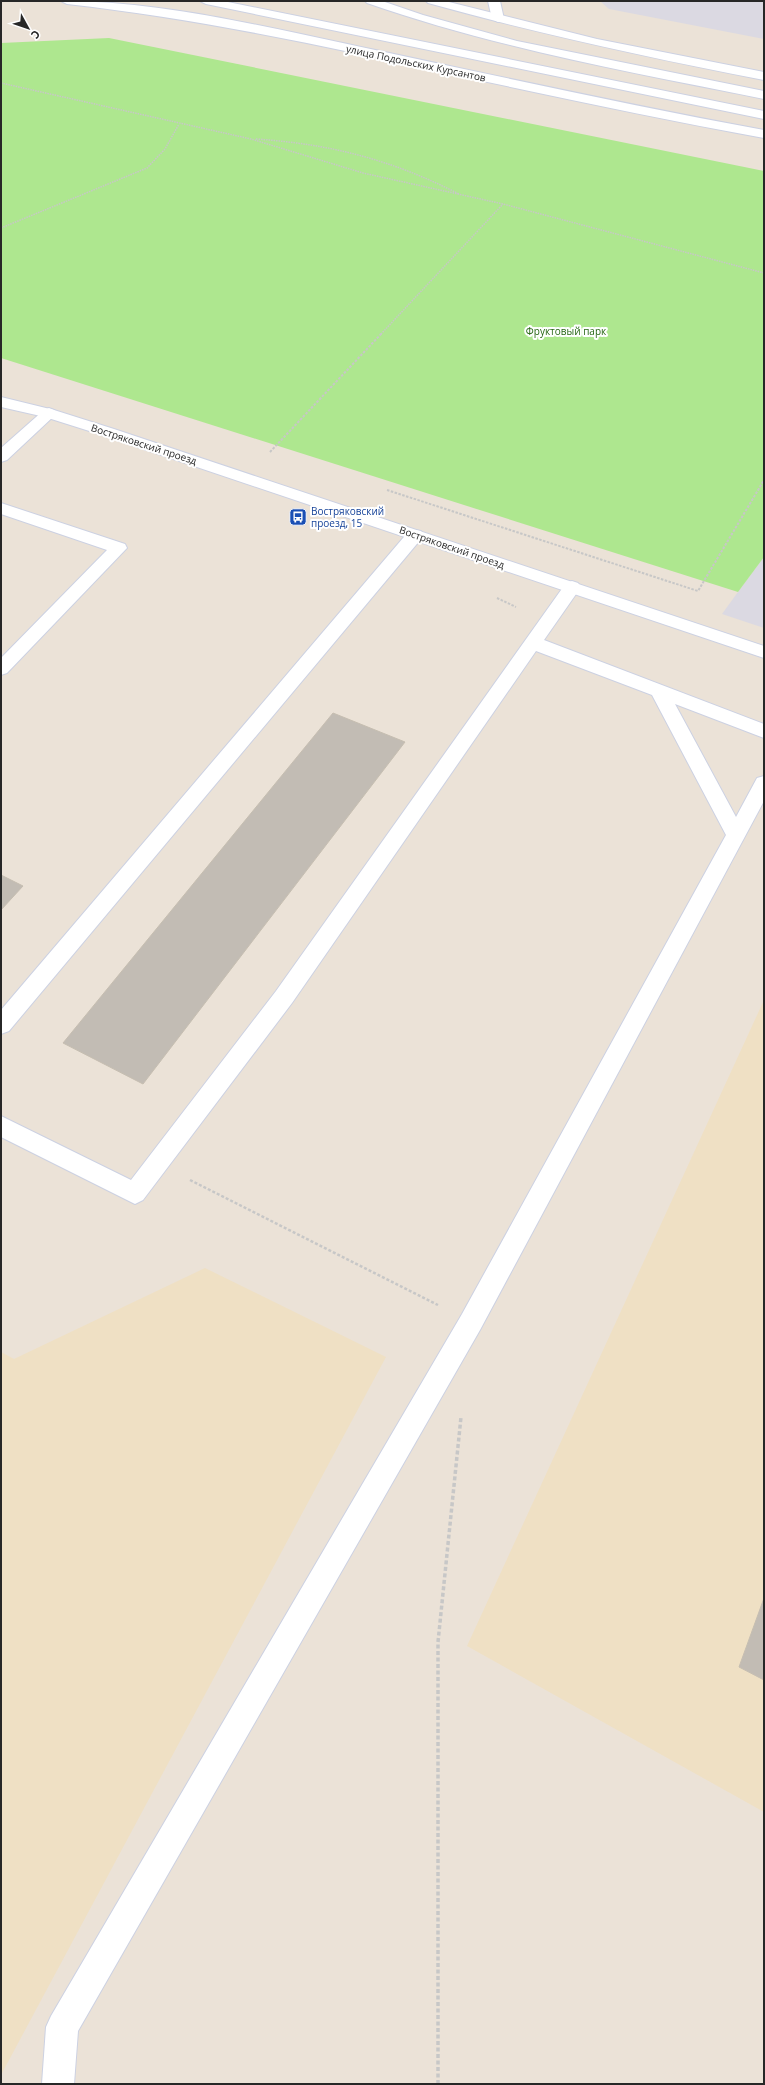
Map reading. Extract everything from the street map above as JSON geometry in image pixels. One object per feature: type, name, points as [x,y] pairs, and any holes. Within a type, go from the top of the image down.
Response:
[{"type":"main road","name":"улица Подольских Курсантов","points":[[67,1],[154,11],[258,29],[660,115],[764,134]]},
{"type":"main road","name":"улица Подольских Курсантов","points":[[206,1],[764,115]]},
{"type":"main road","points":[[371,1],[419,16],[550,51],[764,95]]},
{"type":"main road","points":[[432,1],[498,19],[627,48],[764,76]]},
{"type":"main road","points":[[494,1],[498,19]]},
{"type":"main road","name":"Востряковский проезд","points":[[1,402],[48,413],[764,652]]},
{"type":"main road","points":[[1,457],[48,413]]},
{"type":"main road","points":[[1,508],[119,548],[1,670]]},
{"type":"main road","points":[[1,1025],[415,535]]},
{"type":"main road","points":[[1,1126],[134,1193],[284,997],[572,587]]},
{"type":"main road","points":[[534,643],[764,731]]},
{"type":"main road","points":[[658,690],[736,836]]},
{"type":"main road","points":[[58,2084],[62,2027],[471,1322],[764,783]]},
{"type":"path","points":[[1,83],[251,139],[363,173],[503,204],[764,272]]},
{"type":"path","points":[[1,228],[147,168],[164,149],[179,124]]},
{"type":"path","points":[[251,139],[294,140],[334,147],[378,158],[410,170],[462,196]]},
{"type":"path","points":[[270,452],[503,204]]},
{"type":"path","points":[[537,540],[698,591],[764,480]]},
{"type":"path","points":[[158,1163],[471,1322]]},
{"type":"path","points":[[438,2084],[438,1642],[462,1415]]},
{"type":"shaded area","points":[[600,1],[764,1],[764,39],[609,9]]},
{"type":"shaded area","points":[[764,557],[764,628],[722,614]]},
{"type":"shaded area","points":[[764,1000],[764,1812],[467,1646]]},
{"type":"shaded area","points":[[205,1268],[386,1357],[1,2075],[1,1352],[14,1359]]},
{"type":"green space","name":"Фруктовый парк","points":[[109,38],[764,171],[764,557],[738,592],[1,358],[1,43]]},
{"type":"building","points":[[333,713],[405,742],[143,1084],[63,1043]]},
{"type":"building","points":[[1,875],[23,886],[1,910]]},
{"type":"building","points":[[764,1598],[764,1680],[739,1667]]},
{"type":"place","name":"Востряковский проезд, 15","points":[[298,517]]}]
